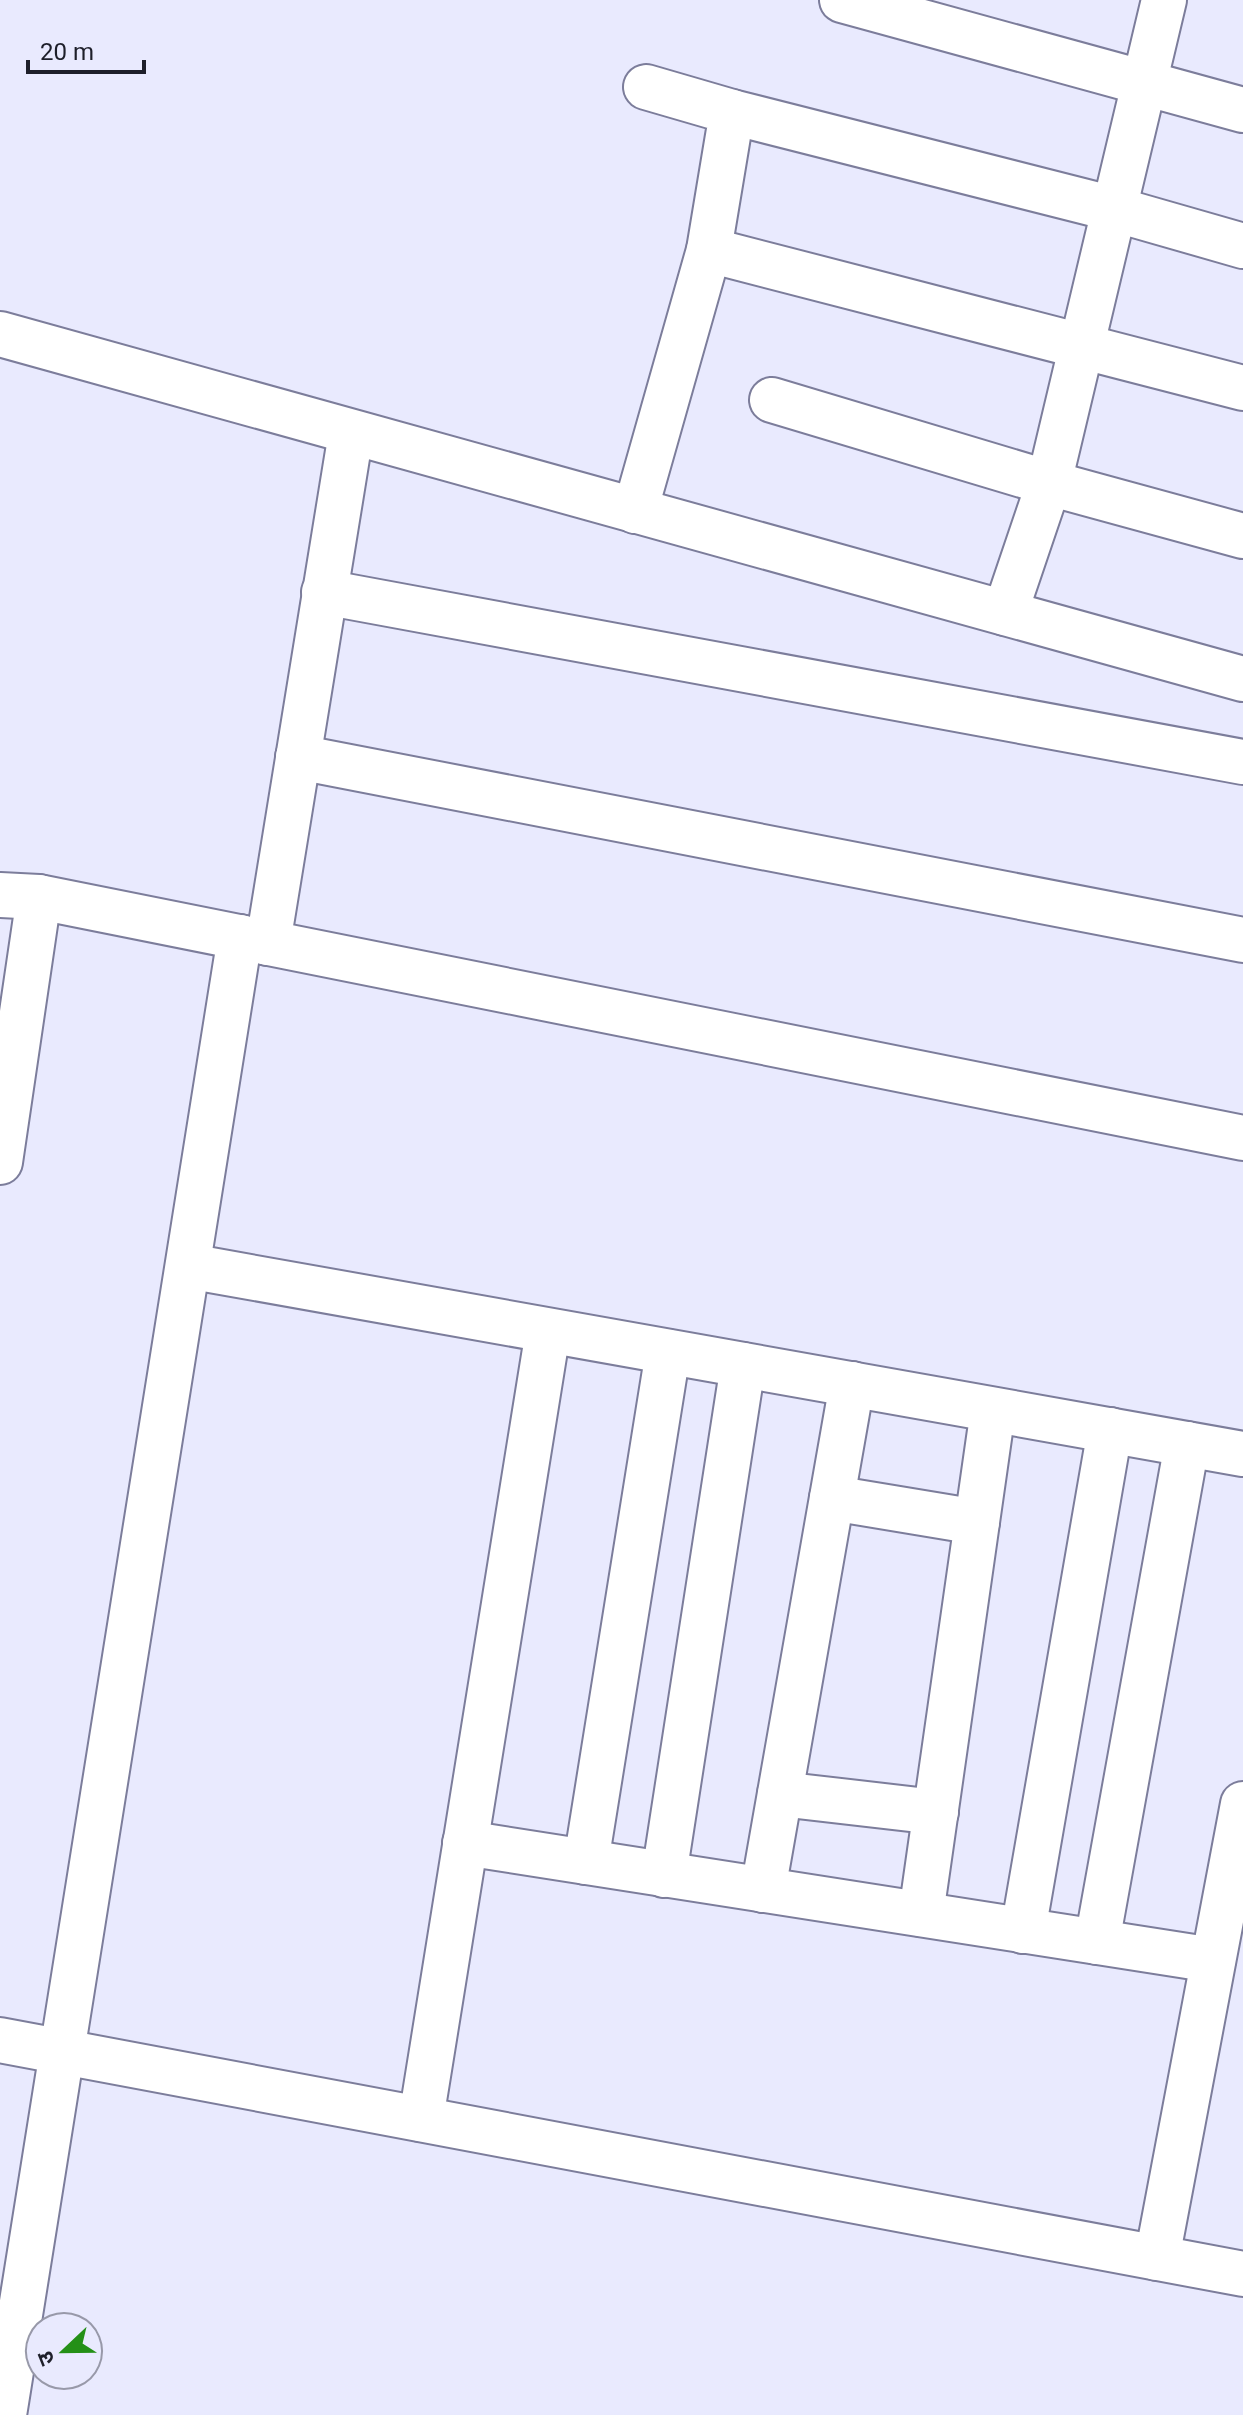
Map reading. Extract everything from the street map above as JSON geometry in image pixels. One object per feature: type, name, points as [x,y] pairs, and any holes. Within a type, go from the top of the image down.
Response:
[{"type":"street","points":[[842,0],[1243,110]]},
{"type":"street","points":[[1005,613],[1049,483],[1164,0]]},
{"type":"street","points":[[646,87],[732,112],[1114,209],[1243,246]]},
{"type":"street","points":[[635,511],[709,250],[732,112]]},
{"type":"street","points":[[709,250],[1243,388]]},
{"type":"street","points":[[0,334],[1243,679]]},
{"type":"street","points":[[772,400],[1049,483],[1243,536]]},
{"type":"street","points":[[4,2415],[188,1266],[254,940],[298,757],[351,433]]},
{"type":"street","points":[[324,592],[1243,762]]},
{"type":"street","points":[[298,757],[1243,940]]},
{"type":"street","points":[[0,1162],[20,896],[1243,1138]]},
{"type":"street","points":[[188,1266],[1243,1454]]},
{"type":"street","points":[[421,2119],[548,1331]]},
{"type":"street","points":[[586,1862],[668,1352]]},
{"type":"street","points":[[664,1875],[743,1365]]},
{"type":"street","points":[[763,1890],[852,1384]]},
{"type":"street","points":[[921,1914],[993,1410]]},
{"type":"street","points":[[1023,1931],[1110,1430]]},
{"type":"street","points":[[1097,1942],[1187,1444]]},
{"type":"street","points":[[832,1498],[977,1522]]},
{"type":"street","points":[[780,1794],[936,1812]]},
{"type":"street","points":[[1157,2258],[1243,1804]]},
{"type":"street","points":[[465,1843],[1213,1960]]},
{"type":"street","points":[[0,2040],[1243,2274]]}]
